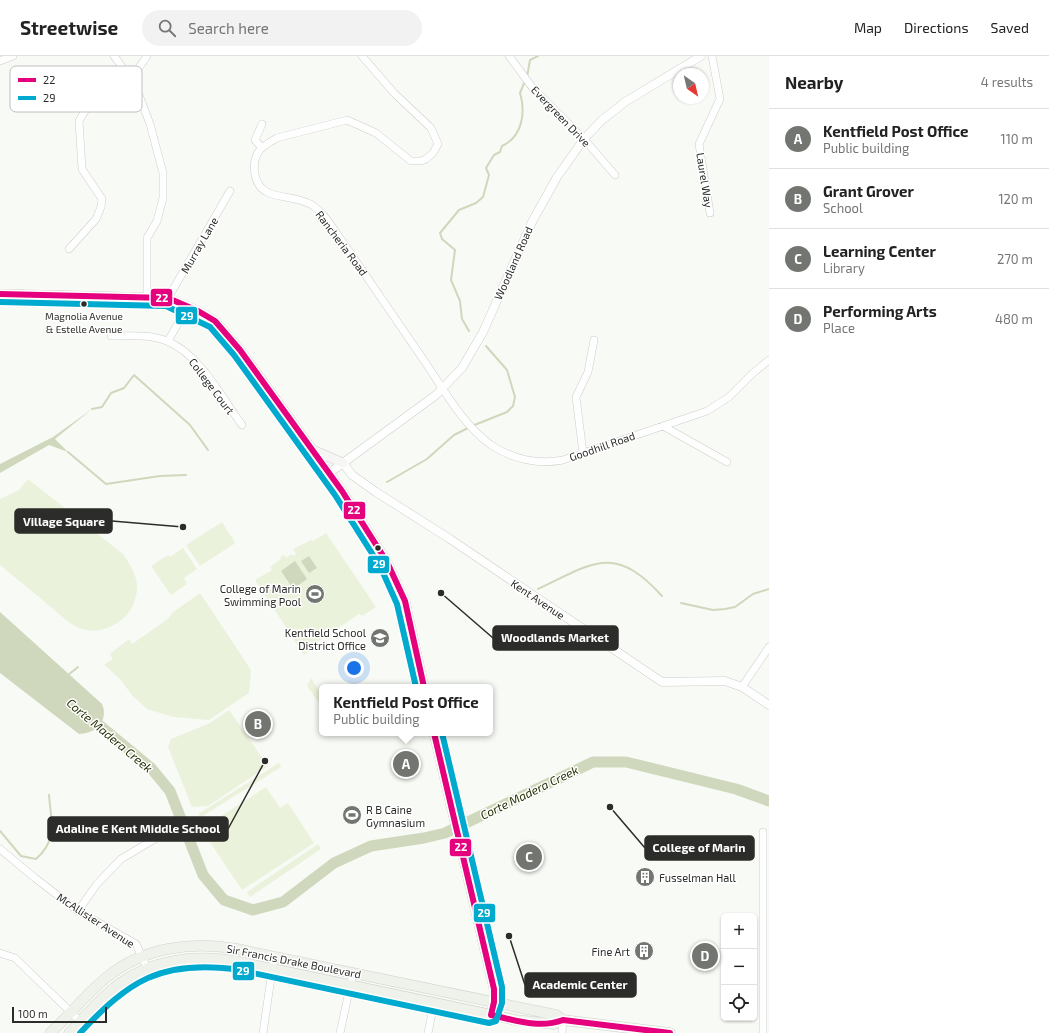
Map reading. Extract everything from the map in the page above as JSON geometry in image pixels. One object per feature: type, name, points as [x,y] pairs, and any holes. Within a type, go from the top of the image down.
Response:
[{"type":"main road","points":[[0,294],[168,298],[188,306],[215,321],[228,335],[311,449],[372,538],[398,583],[408,609],[423,684]]},
{"type":"main road","points":[[311,449],[343,463]]},
{"type":"main road","points":[[435,736],[454,824],[494,989],[494,1002],[491,1015]]},
{"type":"main road","name":"Sir Francis Drake Boulevard","points":[[50,1033],[107,976],[142,956],[159,950],[192,944],[225,947],[274,957],[556,1015],[564,1020],[670,1033]]},
{"type":"main road","name":"Sir Francis Drake Boulevard","points":[[69,1033],[115,987],[147,968],[193,957],[223,959],[491,1015],[549,1024],[554,1024],[564,1020]]},
{"type":"street","points":[[0,61],[13,56]]},
{"type":"street","points":[[114,56],[121,66]]},
{"type":"street","points":[[140,66],[147,56]]},
{"type":"street","points":[[262,124],[255,140],[262,148],[277,138],[347,120],[376,133],[411,161],[421,161],[433,153],[438,144],[431,128],[394,93],[362,56]]},
{"type":"street","name":"Evergreen Drive","points":[[509,56],[529,83],[584,139],[615,175]]},
{"type":"street","name":"Woodland Road","points":[[328,474],[443,389],[462,368],[477,344],[532,222],[557,177],[584,139],[602,120],[625,102],[701,56]]},
{"type":"street","name":"Laurel Way","points":[[710,213],[699,144],[720,99],[712,56]]},
{"type":"street","points":[[142,105],[150,124],[163,173],[164,187],[164,198],[157,221],[147,238],[147,297]]},
{"type":"street","points":[[69,249],[96,219],[101,207],[102,199],[82,170],[79,121],[84,112]]},
{"type":"street","name":"Rancheria Road","points":[[262,148],[254,165],[254,173],[262,188],[270,194],[300,199],[322,213],[443,389]]},
{"type":"street","name":"Murray Lane","points":[[168,298],[230,191]]},
{"type":"street","points":[[168,341],[188,306]]},
{"type":"street","name":"College Court","points":[[112,336],[144,336],[168,341],[187,353],[197,362],[242,425]]},
{"type":"street","points":[[583,453],[576,397],[588,372],[594,340]]},
{"type":"street","name":"Goodhill Road","points":[[443,389],[471,426],[491,444],[526,460],[553,462],[663,426],[712,408],[729,397],[753,373],[769,360]]},
{"type":"street","points":[[663,426],[727,462]]},
{"type":"street","name":"Kent Avenue","points":[[343,463],[352,475],[376,492],[450,539],[662,682],[725,681],[742,687],[769,705]]},
{"type":"street","points":[[742,687],[769,647]]},
{"type":"street","points":[[78,910],[97,884],[121,859],[175,827]]},
{"type":"street","points":[[763,832],[766,865],[765,990],[763,1033]]},
{"type":"street","name":"McAllister Avenue","points":[[0,849],[34,878],[78,910],[136,944],[147,968]]},
{"type":"street","points":[[0,953],[15,958],[80,1021]]},
{"type":"street","points":[[263,1033],[274,957]]},
{"type":"street","points":[[340,1033],[352,973]]},
{"type":"street","points":[[428,1033],[432,1013],[432,1002]]},
{"type":"street","points":[[562,1033],[564,1020]]},
{"type":"shaded area","points":[[92,409],[55,439],[68,452],[49,445],[0,473],[0,464],[53,437]]},
{"type":"shaded area","points":[[28,479],[123,554],[131,566],[136,578],[136,598],[129,612],[117,623],[103,629],[87,630],[79,628],[65,619],[0,565],[0,499],[19,490]]},
{"type":"shaded area","points":[[222,522],[234,541],[234,544],[200,566],[186,545]]},
{"type":"shaded area","name":"College of Marin Swimming Pool","points":[[326,533],[376,607],[362,616],[359,614],[317,642],[318,645],[304,655],[255,580],[272,570],[270,567],[281,559],[280,557],[284,555],[286,558],[291,554],[293,556],[296,554],[293,549],[311,540],[313,541]]},
{"type":"shaded area","points":[[183,548],[197,569],[184,578],[187,584],[171,595],[151,566],[168,555],[170,557]]},
{"type":"shaded area","points":[[309,556],[317,568],[309,573],[301,561]]},
{"type":"shaded area","points":[[295,561],[307,579],[293,589],[281,571]]},
{"type":"shaded area","points":[[200,593],[251,670],[249,693],[209,720],[173,717],[147,709],[132,695],[119,678],[104,665],[113,659],[110,654],[129,639],[132,644],[168,619],[172,613]]},
{"type":"shaded area","name":"Corte Madera Creek","points":[[0,612],[102,704],[104,715],[100,725],[96,729],[91,732],[79,734],[0,673]]},
{"type":"shaded area","points":[[311,678],[319,690],[319,703],[307,686]]},
{"type":"shaded area","points":[[229,710],[268,766],[208,806],[192,807],[168,747],[171,739],[210,723]]},
{"type":"shaded area","points":[[279,763],[281,767],[201,817],[198,814]]},
{"type":"shaded area","points":[[266,787],[280,808],[288,803],[314,843],[242,890],[205,835],[207,829],[216,822],[215,820]]},
{"type":"shaded area","points":[[318,844],[321,849],[250,897],[247,892]]},
{"type":"waterway","points":[[527,77],[530,60],[538,56]]},
{"type":"waterway","points":[[469,331],[462,319],[460,301],[451,280],[455,250],[442,239],[440,233],[459,210],[476,203],[483,197],[489,175],[486,168],[494,155],[500,152],[502,146],[514,137],[521,124],[523,108],[520,93],[525,81]]},
{"type":"waterway","points":[[472,426],[507,412],[513,406],[515,397],[507,370],[486,346]]},
{"type":"waterway","points":[[92,409],[102,407],[111,393],[124,388],[134,375],[190,425],[208,450]]},
{"type":"waterway","points":[[387,482],[427,459],[454,435],[468,428]]},
{"type":"waterway","points":[[68,452],[106,484],[160,476],[186,475]]},
{"type":"waterway","points":[[538,589],[574,572],[589,566],[603,563],[616,564],[630,569],[645,579],[662,596]]},
{"type":"waterway","points":[[681,603],[713,610],[725,609],[735,607],[753,594],[769,589]]},
{"type":"waterway","points":[[68,675],[78,667]]},
{"type":"waterway","name":"Corte Madera Creek","points":[[87,715],[151,768],[170,791],[203,875],[224,900],[253,910],[283,902],[334,863],[371,846],[424,838],[445,833],[593,762],[626,762],[736,789],[769,801]]},
{"type":"waterway","points":[[0,831],[21,856],[36,859],[48,845],[52,830],[49,795]]},
{"type":"transit line","name":"22","points":[[0,294],[168,298],[198,311],[215,321],[240,350],[342,491],[387,562],[405,601],[423,684]]},
{"type":"transit line","name":"29","points":[[0,302],[166,306],[210,327],[234,355],[335,495],[380,566],[397,604],[415,684]]},
{"type":"transit line","name":"22","points":[[435,736],[494,989],[494,1002],[491,1015],[536,1024],[554,1023],[563,1020],[670,1033]]},
{"type":"transit line","name":"29","points":[[80,1033],[114,1000],[148,978],[166,972],[186,968],[208,967],[234,969],[489,1023],[496,1021],[502,1003],[502,987],[443,736]]},
{"type":"place","name":"Magnolia Avenue & Estelle Avenue","points":[[84,304]]},
{"type":"place","name":"Village Square","points":[[183,527]]},
{"type":"place","name":"Woodlands Market","points":[[441,593]]},
{"type":"place","name":"College of Marin Swimming Pool","points":[[315,594]]},
{"type":"place","name":"Kentfield School District Office","points":[[380,638]]},
{"type":"place","name":"Grant Grover","points":[[258,724]]},
{"type":"place","name":"Adaline E Kent Middle School","points":[[265,761]]},
{"type":"place","name":"Kentfield Post Office","points":[[406,764]]},
{"type":"place","name":"College of Marin","points":[[610,807]]},
{"type":"place","name":"R B Caine Gymnasium","points":[[352,815]]},
{"type":"place","name":"Learning Center","points":[[529,857]]},
{"type":"place","name":"Fusselman Hall","points":[[645,877]]},
{"type":"place","name":"Academic Center","points":[[509,936]]},
{"type":"place","name":"Fine Art","points":[[644,951]]},
{"type":"place","name":"Performing Arts","points":[[705,956]]}]
